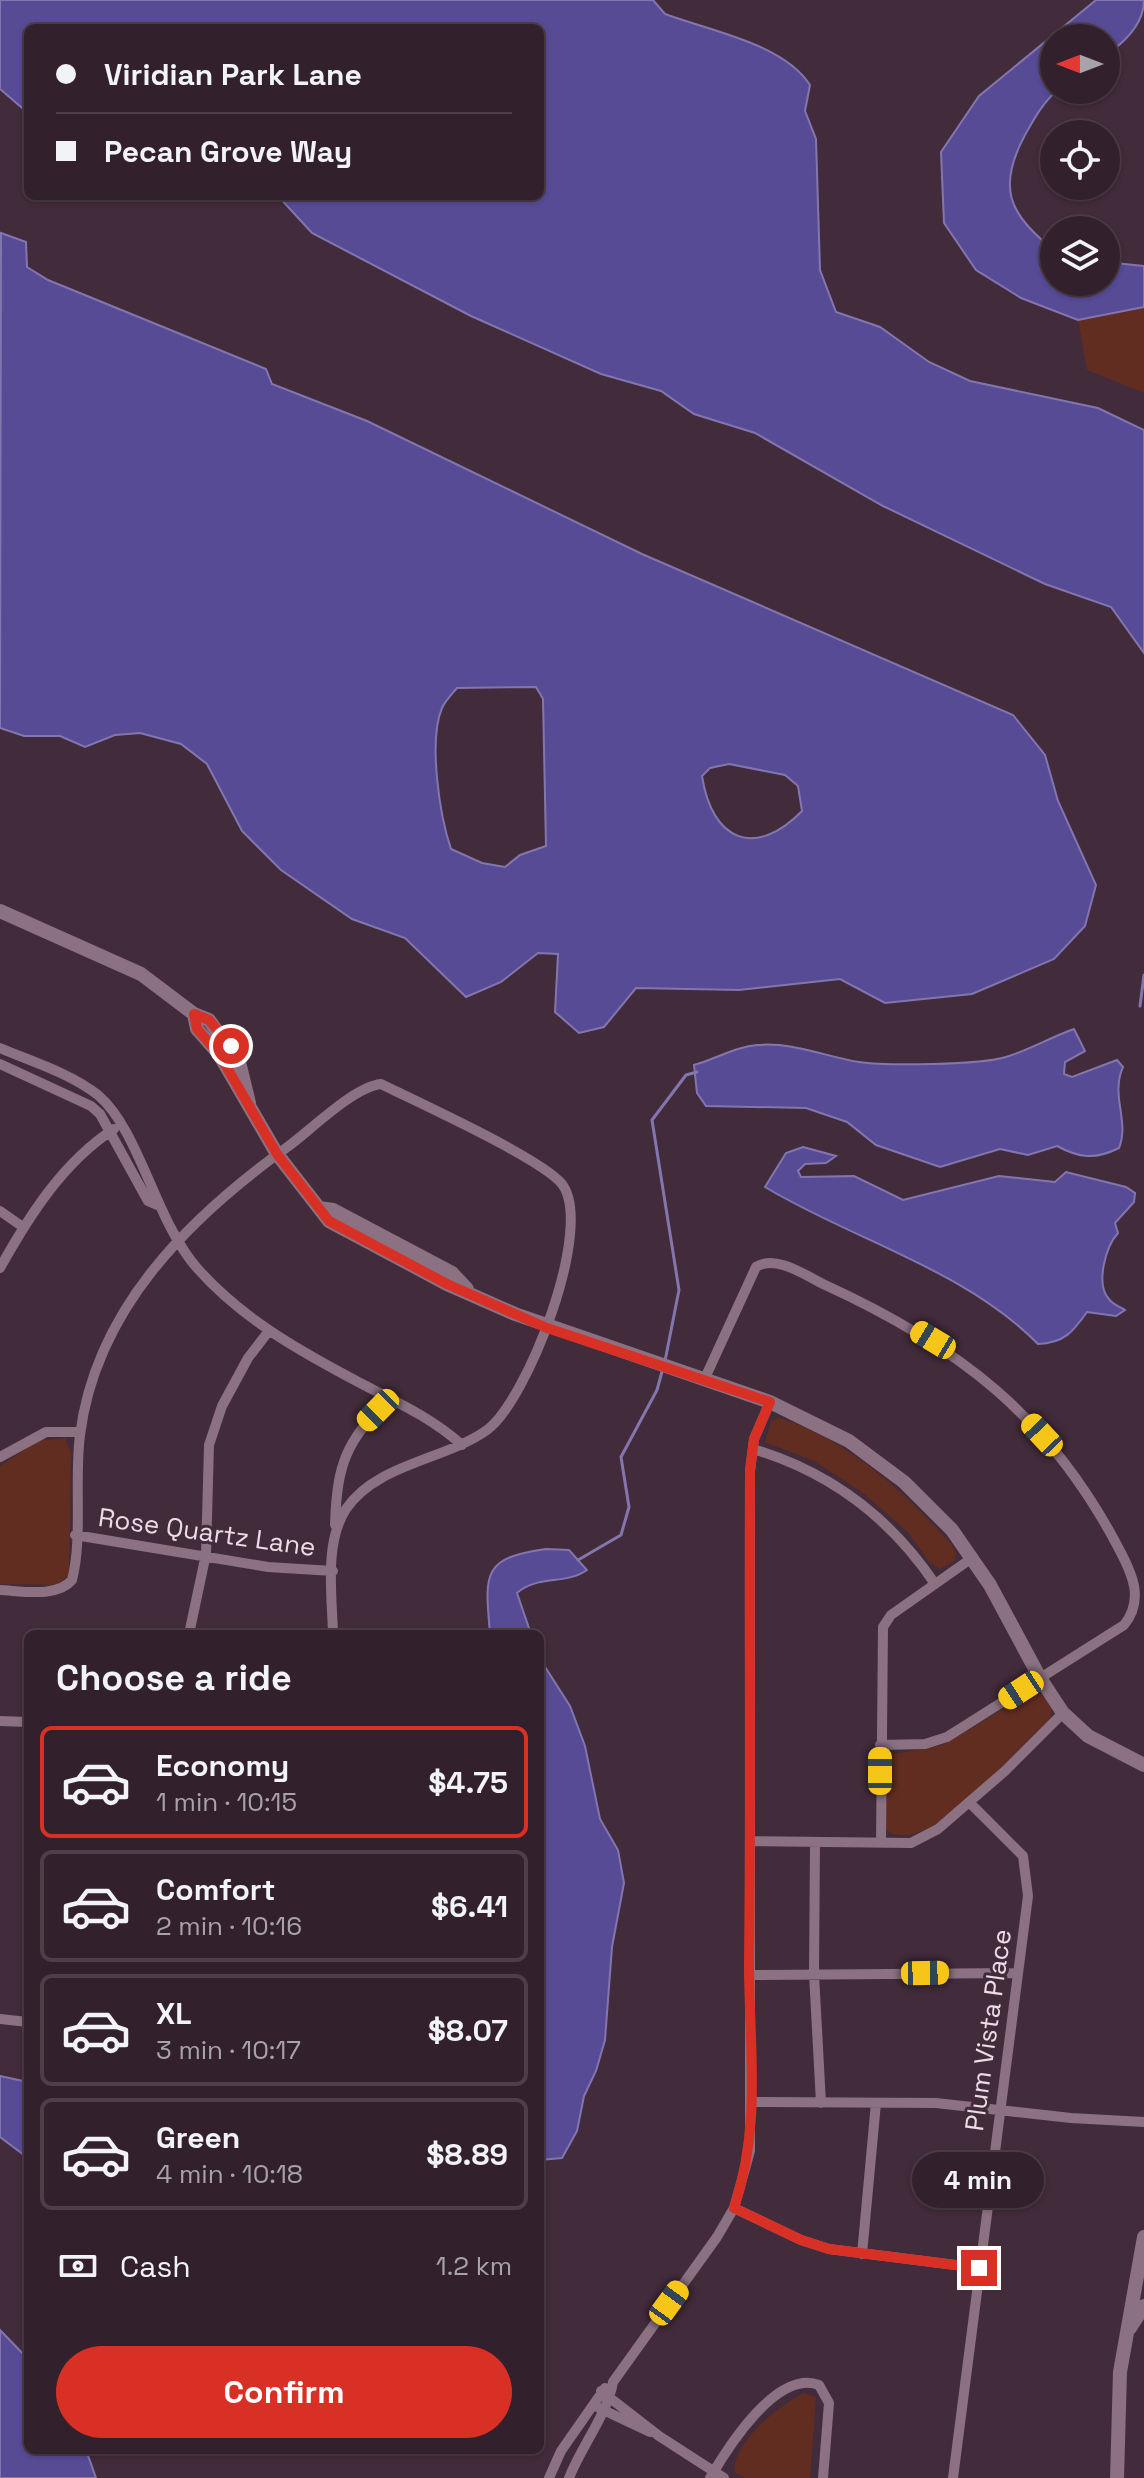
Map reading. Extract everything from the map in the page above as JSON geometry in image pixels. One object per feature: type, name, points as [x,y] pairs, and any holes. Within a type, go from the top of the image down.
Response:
[{"type":"street","points":[[0,911],[141,974],[194,1014],[209,1020],[231,1046],[243,1071],[249,1105],[277,1154],[319,1208],[333,1210],[452,1273],[470,1292],[547,1328],[689,1372],[770,1402],[829,1430],[887,1468],[952,1530],[972,1558],[1063,1713],[1088,1736],[1144,1765]]},
{"type":"street","points":[[0,1048],[80,1082],[101,1098],[140,1189],[148,1201],[157,1205],[176,1241],[222,1294],[268,1332],[429,1419],[462,1445]]},
{"type":"street","points":[[0,1064],[91,1106],[115,1128]]},
{"type":"street","points":[[0,1590],[54,1591],[66,1586],[75,1569],[80,1432],[93,1378],[118,1322],[140,1284],[208,1209],[355,1096],[381,1084],[507,1149],[551,1174],[564,1186],[568,1214],[565,1274],[547,1328],[502,1415],[490,1428],[462,1445],[399,1471],[365,1490],[352,1502],[335,1527]]},
{"type":"street","points":[[0,1268],[23,1227],[65,1172],[93,1143],[115,1128]]},
{"type":"street","points":[[0,1211],[23,1227]]},
{"type":"street","points":[[705,1378],[752,1273],[762,1263],[780,1265],[892,1316],[933,1340],[985,1379],[1057,1452],[1116,1542],[1138,1587],[1137,1607],[1124,1625],[947,1737],[925,1744],[880,1745]]},
{"type":"street","points":[[190,1630],[206,1554],[209,1445],[227,1397],[268,1332]]},
{"type":"street","points":[[333,1630],[338,1478],[347,1448],[389,1398]]},
{"type":"street","points":[[569,2478],[613,2382],[717,2237],[734,2208],[750,2151],[753,2102],[749,1975],[753,1449],[770,1402]]},
{"type":"street","points":[[0,1457],[46,1432],[80,1432]]},
{"type":"street","points":[[753,1449],[803,1467],[855,1497],[904,1542],[935,1584]]},
{"type":"street","name":"Rose Quartz Lane","points":[[75,1535],[206,1554],[268,1567],[333,1571]]},
{"type":"street","points":[[881,1843],[883,1627],[891,1615],[972,1558]]},
{"type":"street","points":[[750,1841],[911,1843],[969,1802],[1063,1713]]},
{"type":"street","points":[[0,1721],[24,1722]]},
{"type":"street","name":"Plum Vista Place","points":[[953,2478],[1028,1896],[1026,1863],[1017,1846],[969,1802]]},
{"type":"street","points":[[815,1842],[814,1974],[821,2103]]},
{"type":"street","points":[[749,1975],[1017,1973]]},
{"type":"street","points":[[0,2019],[24,2022]]},
{"type":"street","points":[[753,2102],[936,2103],[1144,2122]]},
{"type":"street","points":[[862,2254],[876,2103]]},
{"type":"street","points":[[734,2208],[801,2240],[829,2249],[979,2268]]},
{"type":"street","points":[[1117,2478],[1117,2402],[1130,2328],[1130,2303],[1144,2237]]},
{"type":"street","points":[[1130,2328],[1144,2306]]},
{"type":"street","points":[[712,2475],[763,2405],[801,2382],[819,2385],[829,2403],[823,2478]]},
{"type":"street","points":[[549,2478],[561,2451],[592,2403],[606,2394]]},
{"type":"street","points":[[606,2394],[712,2475],[724,2478]]},
{"type":"street","points":[[592,2403],[659,2436]]},
{"type":"shaded area","points":[[0,0],[653,0],[665,14],[765,49],[798,71],[810,85],[805,111],[816,139],[820,270],[836,312],[880,327],[929,362],[970,381],[1098,408],[1144,430],[1144,653],[1111,607],[1045,584],[883,506],[755,433],[694,414],[661,391],[601,374],[471,316],[312,233],[282,200],[544,200],[544,24],[24,24],[24,110],[0,89]]},
{"type":"shaded area","points":[[1096,0],[1144,0],[1141,16],[1120,44],[1120,24],[1067,24]]},
{"type":"shaded area","points":[[1040,46],[1040,104],[1044,104],[1016,153],[1010,185],[1017,212],[1040,239],[1040,296],[1120,296],[1120,263],[1144,266],[1144,307],[1078,320],[1021,298],[976,270],[944,223],[941,152],[979,96]]},
{"type":"shaded area","points":[[1,233],[26,242],[27,267],[48,280],[266,369],[272,384],[367,421],[642,554],[1013,715],[1045,755],[1058,801],[1096,885],[1085,926],[1054,959],[972,994],[885,1003],[840,979],[739,990],[636,988],[604,1027],[579,1033],[555,1012],[558,954],[538,953],[501,982],[466,997],[405,938],[352,919],[281,870],[242,831],[207,764],[181,744],[140,733],[115,735],[85,747],[60,736],[24,736],[0,728]],"holes":[[[536,687],[543,699],[546,846],[520,855],[505,867],[482,863],[451,849],[447,835],[436,759],[442,708],[457,688]],[[729,764],[785,775],[798,786],[802,811],[785,826],[768,835],[752,838],[738,836],[715,816],[702,776],[710,768]]]},
{"type":"shaded area","points":[[1144,307],[1144,393],[1087,370],[1078,320]]},
{"type":"shaded area","points":[[1074,1029],[1085,1051],[1065,1062],[1064,1074],[1072,1077],[1117,1060],[1123,1067],[1118,1088],[1122,1128],[1119,1148],[1095,1156],[1080,1155],[1057,1146],[1028,1155],[1000,1149],[940,1167],[876,1145],[847,1122],[806,1108],[706,1106],[697,1093],[694,1065],[749,1046],[783,1046],[859,1062],[955,1063],[1006,1057]]},
{"type":"shaded area","points":[[803,1147],[836,1156],[826,1163],[805,1164],[798,1171],[801,1177],[854,1176],[903,1200],[999,1176],[1055,1182],[1066,1172],[1126,1187],[1135,1193],[1134,1202],[1115,1223],[1118,1233],[1106,1256],[1103,1275],[1109,1299],[1125,1310],[1116,1316],[1087,1312],[1067,1335],[1038,1344],[1009,1318],[942,1275],[765,1187],[786,1153]]},
{"type":"shaded area","points":[[779,1418],[828,1440],[873,1469],[914,1505],[951,1544],[956,1553],[955,1561],[940,1569],[930,1563],[908,1532],[863,1493],[814,1461],[765,1442],[771,1421]]},
{"type":"shaded area","points":[[65,1438],[71,1453],[69,1575],[57,1585],[0,1584],[0,1466],[38,1441]]},
{"type":"shaded area","points":[[546,1549],[569,1550],[587,1570],[579,1575],[533,1584],[517,1593],[530,1630],[490,1630],[488,1583],[492,1572],[498,1564],[525,1553]]},
{"type":"shaded area","points":[[544,1665],[570,1706],[585,1746],[600,1819],[618,1850],[624,1883],[612,1947],[605,2040],[596,2071],[584,2096],[577,2131],[562,2158],[544,2160]]},
{"type":"shaded area","points":[[1030,1693],[1042,1694],[1052,1709],[1049,1721],[971,1797],[924,1830],[903,1835],[885,1829],[883,1771],[889,1755],[943,1745]]},
{"type":"shaded area","points":[[0,2076],[24,2081],[24,2155],[0,2137]]},
{"type":"shaded area","points":[[0,2330],[24,2355],[24,2454],[87,2454],[96,2478],[0,2478]]},
{"type":"shaded area","points":[[804,2393],[816,2397],[810,2478],[745,2478],[735,2473],[740,2450],[759,2426]]},
{"type":"waterway","points":[[1140,1006],[1144,975]]},
{"type":"waterway","points":[[665,1361],[679,1290],[652,1120],[686,1075],[697,1072]]},
{"type":"waterway","points":[[578,1560],[621,1535],[629,1507],[621,1457],[657,1390],[663,1368]]},
{"type":"route","points":[[231,1046],[209,1020],[194,1014],[197,1029],[219,1054],[277,1154],[329,1221],[447,1284],[547,1328],[689,1372],[770,1402],[754,1439],[750,1471],[749,2020],[753,2102],[750,2151],[734,2208],[801,2240],[829,2249],[979,2268]]}]
